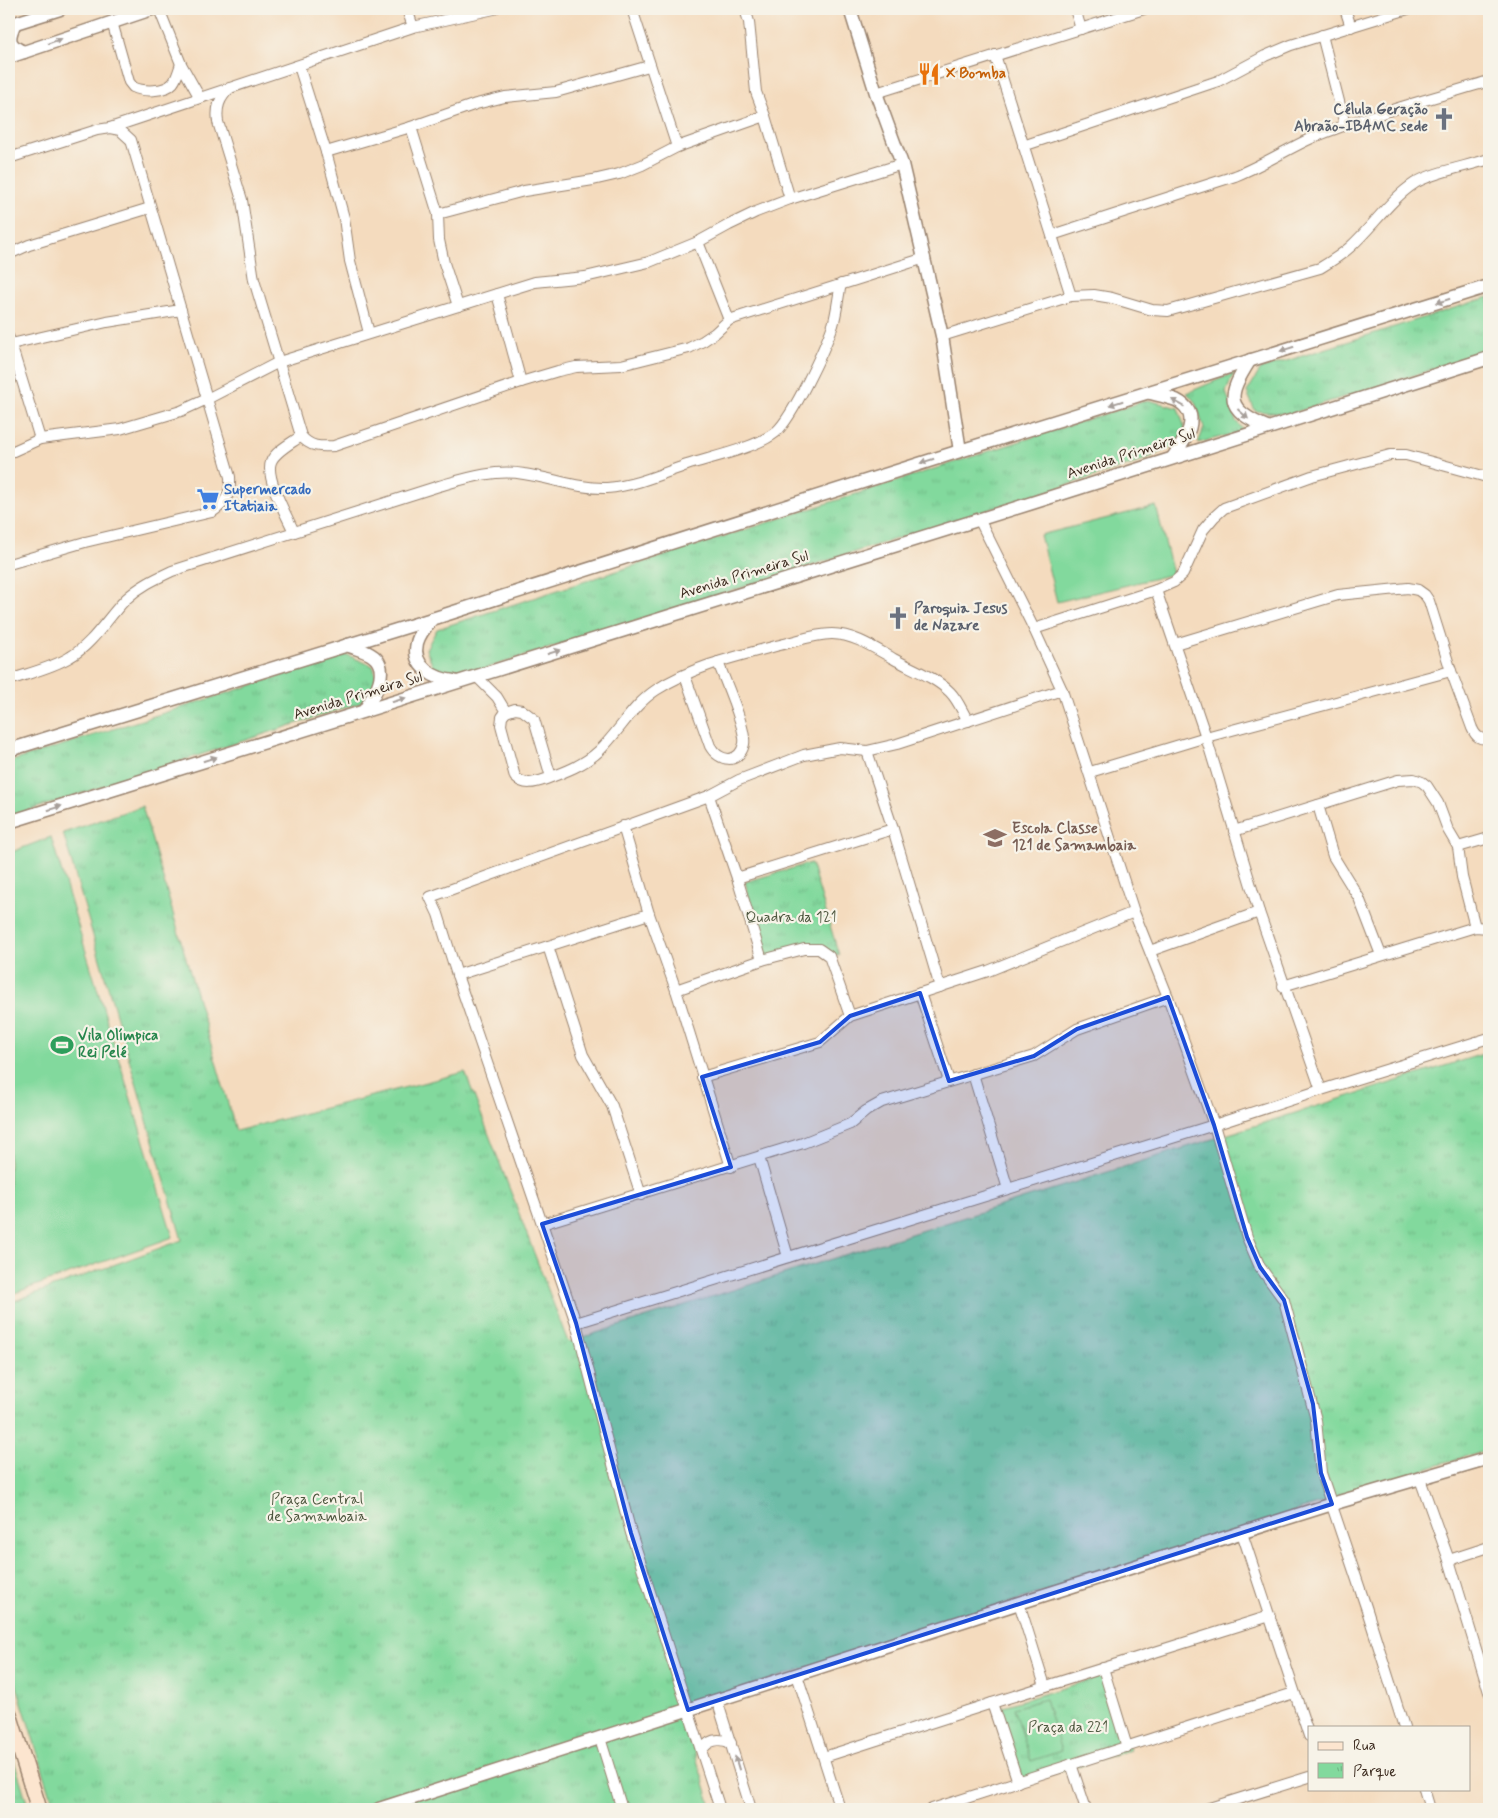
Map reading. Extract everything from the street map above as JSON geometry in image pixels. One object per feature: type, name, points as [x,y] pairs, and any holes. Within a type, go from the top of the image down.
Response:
[{"type":"main road","points":[[9,1714],[39,1809]]},
{"type":"main road","points":[[28,1809],[31,1785]]},
{"type":"street","points":[[24,52],[15,48],[11,43],[12,24],[60,9]]},
{"type":"street","points":[[9,57],[152,9]]},
{"type":"street","points":[[159,9],[181,64],[200,98]]},
{"type":"street","points":[[407,9],[413,27]]},
{"type":"street","points":[[9,158],[96,130],[110,128],[413,27],[494,9]]},
{"type":"street","points":[[632,9],[676,147]]},
{"type":"street","points":[[745,9],[749,22],[756,92],[790,199]]},
{"type":"street","points":[[850,9],[876,93],[902,164],[942,336],[960,451]]},
{"type":"street","points":[[1075,9],[1081,29]]},
{"type":"street","points":[[876,93],[1144,9]]},
{"type":"street","points":[[1345,9],[1351,27]]},
{"type":"street","points":[[1024,146],[1218,81],[1291,45],[1408,9]]},
{"type":"street","points":[[112,22],[129,82],[133,88],[148,91],[167,86],[173,82],[181,64]]},
{"type":"street","points":[[1322,35],[1345,125]]},
{"type":"street","points":[[995,55],[1071,296]]},
{"type":"street","points":[[299,66],[344,218],[349,254],[369,333]]},
{"type":"street","points":[[326,152],[411,127],[476,104],[505,97],[556,92],[649,66]]},
{"type":"street","points":[[1052,235],[1236,176],[1293,147],[1345,125],[1489,81]]},
{"type":"street","points":[[230,88],[223,94],[216,112],[242,200],[254,280],[301,436],[314,446],[334,446],[521,382],[576,367],[621,365],[689,348],[703,342],[729,320],[925,258]]},
{"type":"street","points":[[438,214],[524,191],[619,174],[642,165],[676,147],[765,116]]},
{"type":"street","points":[[411,127],[438,214],[439,240],[444,263],[458,306]]},
{"type":"street","points":[[9,564],[85,542],[212,512],[227,499],[230,477],[131,140],[120,130],[110,128]]},
{"type":"street","points":[[942,336],[1071,296],[1094,295],[1112,298],[1152,310],[1168,311],[1320,268],[1350,248],[1398,196],[1417,182],[1489,159]]},
{"type":"street","points":[[9,453],[40,439],[120,429],[181,411],[207,400],[279,362],[535,282],[586,277],[649,262],[698,242],[736,222],[790,199],[902,164]]},
{"type":"street","points":[[9,254],[29,245],[150,208]]},
{"type":"street","points":[[698,242],[729,320]]},
{"type":"street","points":[[9,680],[47,668],[71,657],[142,586],[172,571],[294,532],[473,476],[500,472],[523,474],[581,486],[607,488],[631,484],[754,444],[776,432],[792,411],[828,340],[834,322],[841,284]]},
{"type":"street","points":[[9,750],[432,619],[960,451],[1489,286]]},
{"type":"street","points":[[497,294],[521,382]]},
{"type":"street","points":[[40,439],[10,341],[106,322],[181,310]]},
{"type":"street","name":"Avenida Primeira Sul","points":[[9,822],[1489,358]]},
{"type":"street","points":[[1250,360],[1238,379],[1233,393],[1234,403],[1240,413],[1250,420],[1267,427]]},
{"type":"street","points":[[1150,393],[1177,400],[1186,408],[1191,416],[1190,430],[1186,440],[1173,457]]},
{"type":"street","points":[[294,532],[271,478],[271,462],[280,451],[301,436]]},
{"type":"street","points":[[1034,629],[1156,590],[1174,582],[1183,574],[1203,530],[1224,508],[1312,476],[1390,455],[1406,456],[1489,476]]},
{"type":"street","points":[[979,519],[1062,690],[1134,912],[1168,997],[1214,1125],[1247,1237],[1260,1267],[1284,1300],[1313,1404],[1319,1434],[1321,1473],[1404,1726]]},
{"type":"street","points":[[1175,644],[1338,595],[1408,588],[1418,590],[1429,601],[1450,671],[1475,734],[1479,738],[1489,738]]},
{"type":"street","points":[[1156,590],[1206,737],[1283,986],[1321,1090]]},
{"type":"street","points":[[432,619],[417,642],[417,659],[421,666],[437,678],[459,681]]},
{"type":"street","points":[[552,777],[534,719],[522,710],[514,709],[506,712],[502,717],[501,725],[515,777],[526,783],[534,783],[552,777],[577,767],[599,752],[654,691],[718,662],[815,636],[833,634],[850,637],[867,644],[936,681],[950,692],[968,721]]},
{"type":"street","points":[[347,645],[372,655],[378,662],[380,679],[378,688],[364,711]]},
{"type":"street","points":[[685,676],[714,754],[721,758],[730,759],[738,756],[742,750],[744,734],[718,662]]},
{"type":"street","points":[[1090,772],[1206,737],[1450,671]]},
{"type":"street","points":[[476,676],[497,697],[506,712]]},
{"type":"street","points":[[720,1809],[632,1533],[576,1323],[438,914],[430,897],[709,796],[739,780],[804,755],[840,748],[867,751],[897,744],[1062,690]]},
{"type":"street","points":[[867,751],[893,829],[940,987]]},
{"type":"street","points":[[1234,831],[1398,780],[1418,780],[1428,786],[1433,794],[1458,847],[1462,877],[1476,927]]},
{"type":"street","points":[[709,796],[762,960]]},
{"type":"street","points":[[1318,804],[1333,856],[1359,898],[1381,955]]},
{"type":"street","points":[[623,826],[649,914],[676,990],[731,1167]]},
{"type":"street","points":[[737,878],[893,829]]},
{"type":"street","points":[[1458,847],[1489,838]]},
{"type":"street","points":[[702,1077],[820,1042],[850,1016],[988,971],[1134,912]]},
{"type":"street","points":[[1150,951],[1259,912]]},
{"type":"street","points":[[457,975],[649,914]]},
{"type":"street","points":[[1283,986],[1476,927],[1489,928]]},
{"type":"street","points":[[548,946],[583,1055],[612,1106],[641,1194]]},
{"type":"street","points":[[676,990],[762,960],[804,948],[814,948],[829,956],[850,1016]]},
{"type":"street","points":[[920,994],[949,1081]]},
{"type":"street","points":[[542,1224],[731,1167],[832,1132],[850,1124],[866,1111],[882,1102],[1034,1056],[1077,1029],[1168,997]]},
{"type":"street","points":[[576,1323],[1489,1038]]},
{"type":"street","points":[[973,1074],[1008,1189]]},
{"type":"street","points":[[759,1157],[788,1257]]},
{"type":"street","points":[[379,1809],[1332,1504],[1489,1458]]},
{"type":"street","points":[[1420,1479],[1449,1560],[1489,1692]]},
{"type":"street","points":[[1242,1533],[1308,1733]]},
{"type":"street","points":[[1449,1560],[1489,1547]]},
{"type":"street","points":[[1019,1603],[1045,1686]]},
{"type":"street","points":[[824,1757],[992,1702],[1270,1616]]},
{"type":"street","points":[[1103,1668],[1127,1747]]},
{"type":"street","points":[[797,1675],[840,1809]]},
{"type":"street","points":[[932,1809],[1294,1693]]},
{"type":"street","points":[[717,1700],[751,1809]]},
{"type":"street","points":[[992,1702],[1018,1782]]},
{"type":"street","points":[[600,1738],[622,1809]]},
{"type":"street","points":[[702,1750],[704,1746],[714,1740],[723,1740],[731,1743]]},
{"type":"street","points":[[1071,1764],[1086,1809]]},
{"type":"street","points":[[1206,1809],[1308,1777]]},
{"type":"street","points":[[1424,1790],[1430,1809]]},
{"type":"highlighted area","points":[[920,993],[949,1081],[1034,1056],[1077,1029],[1168,997],[1214,1125],[1247,1237],[1260,1267],[1284,1300],[1313,1404],[1321,1473],[1332,1504],[688,1710],[631,1533],[576,1323],[542,1224],[731,1167],[702,1077],[820,1042],[850,1016]]},
{"type":"green space","points":[[1489,297],[1489,352],[1289,414],[1255,411],[1247,392],[1261,369]]},
{"type":"green space","points":[[1234,373],[1226,392],[1236,421],[1244,431],[1198,443],[1204,428],[1195,402],[1187,393]]},
{"type":"green space","points":[[1148,400],[1178,408],[1185,428],[1177,445],[1137,463],[461,676],[433,667],[426,649],[437,629]]},
{"type":"green space","points":[[1156,506],[1173,574],[1057,602],[1040,535]]},
{"type":"green space","points":[[347,655],[373,666],[380,687],[366,701],[9,817],[9,762]]},
{"type":"green space","name":"Praça Central de Samambaia","points":[[142,806],[236,1131],[465,1072],[568,1342],[1489,1052],[1489,1449],[681,1708],[712,1809],[55,1809],[9,1661],[9,1303],[182,1240],[63,833]]},
{"type":"green space","name":"Vila Olímpica Rei Pelé","points":[[51,837],[173,1237],[9,1295],[9,853]]},
{"type":"green space","name":"Quadra da 121","points":[[811,863],[839,955],[813,949],[767,962],[745,882]]},
{"type":"green space","name":"Praça da 221","points":[[1106,1675],[1130,1750],[1023,1783],[1000,1707]]},
{"type":"green space","points":[[1045,1699],[1061,1751],[1031,1761],[1014,1708]]},
{"type":"green space","points":[[9,1744],[29,1809],[9,1809]]},
{"type":"place","name":"X Bomba","points":[[929,74]]},
{"type":"place","name":"Célula Geração Abraão-IBAMC sede","points":[[1444,119]]},
{"type":"place","name":"Supermercado Itatiaia","points":[[208,499]]},
{"type":"place","name":"Paroquia Jesus de Nazare","points":[[898,618]]},
{"type":"place","name":"Escola Classe 121 de Samambaia","points":[[995,838]]},
{"type":"place","name":"Vila Olímpica Rei Pelé","points":[[62,1045]]}]
